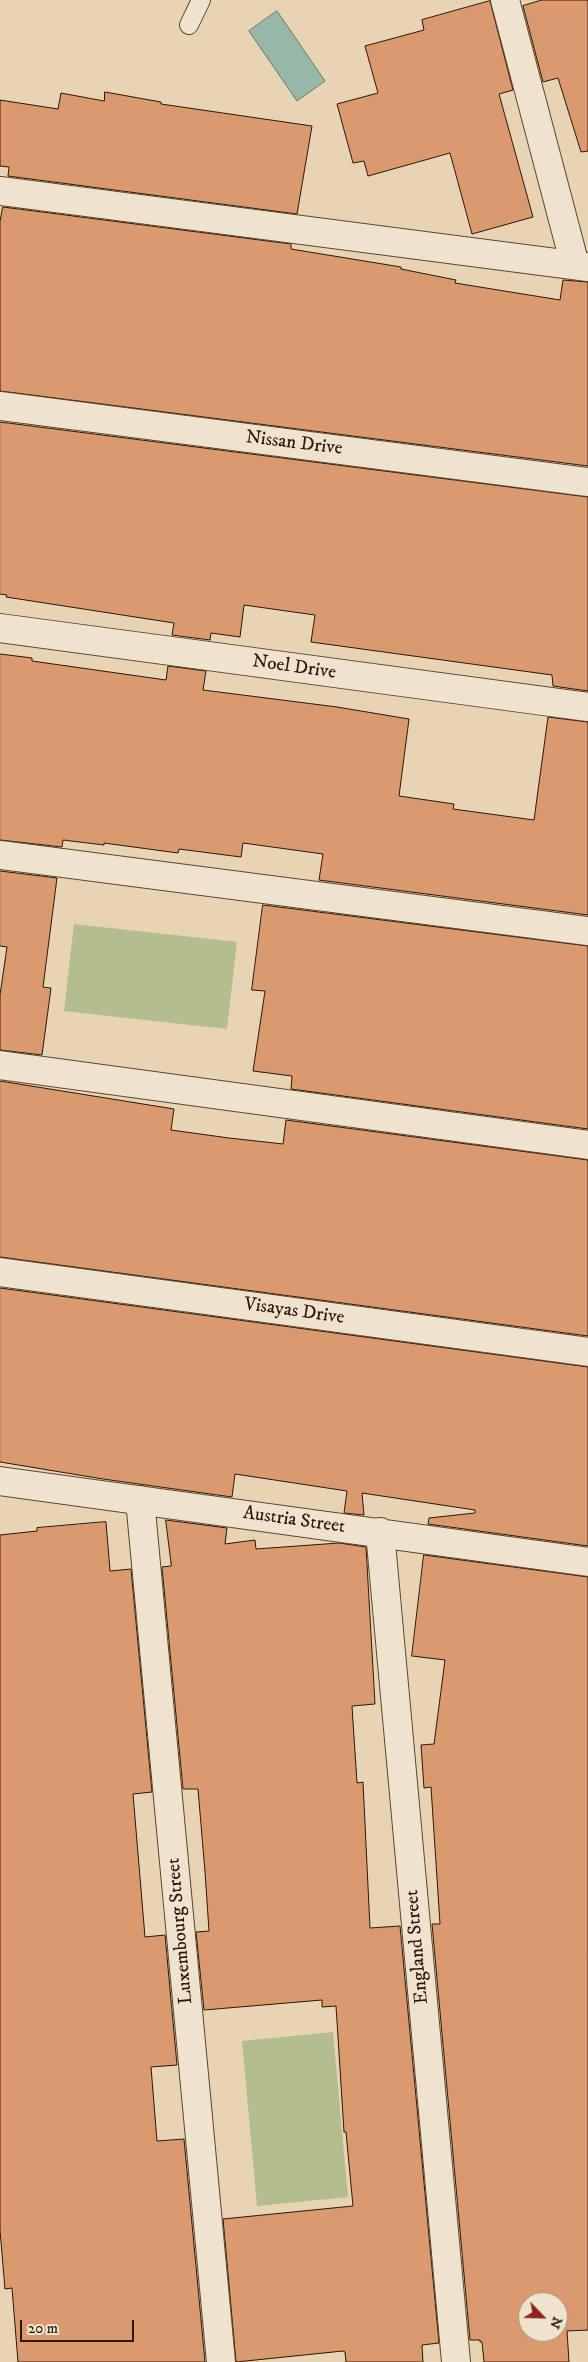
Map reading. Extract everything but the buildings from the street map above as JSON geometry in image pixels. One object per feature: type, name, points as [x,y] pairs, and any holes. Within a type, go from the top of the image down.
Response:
[{"type":"street","points":[[0,191],[581,266],[505,0]]},
{"type":"street","name":"Nissan Drive","points":[[0,406],[588,482]]},
{"type":"street","name":"Noel Drive","points":[[0,628],[588,707]]},
{"type":"street","points":[[0,855],[588,931]]},
{"type":"street","points":[[0,1065],[588,1145]]},
{"type":"street","name":"Visayas Drive","points":[[0,1272],[588,1352]]},
{"type":"street","name":"Austria Street","points":[[0,1481],[588,1562]]},
{"type":"street","name":"Luxembourg Street","points":[[140,1500],[221,2362]]},
{"type":"street","name":"England Street","points":[[380,1532],[456,2362]]},
{"type":"lane","points":[[189,25],[201,0]]},
{"type":"green space","points":[[74,924],[237,942],[227,1029],[64,1011]]},
{"type":"green space","points":[[333,2032],[348,2197],[257,2206],[242,2041]]},
{"type":"shaded area","points":[[277,11],[325,81],[297,101],[249,31]]}]
